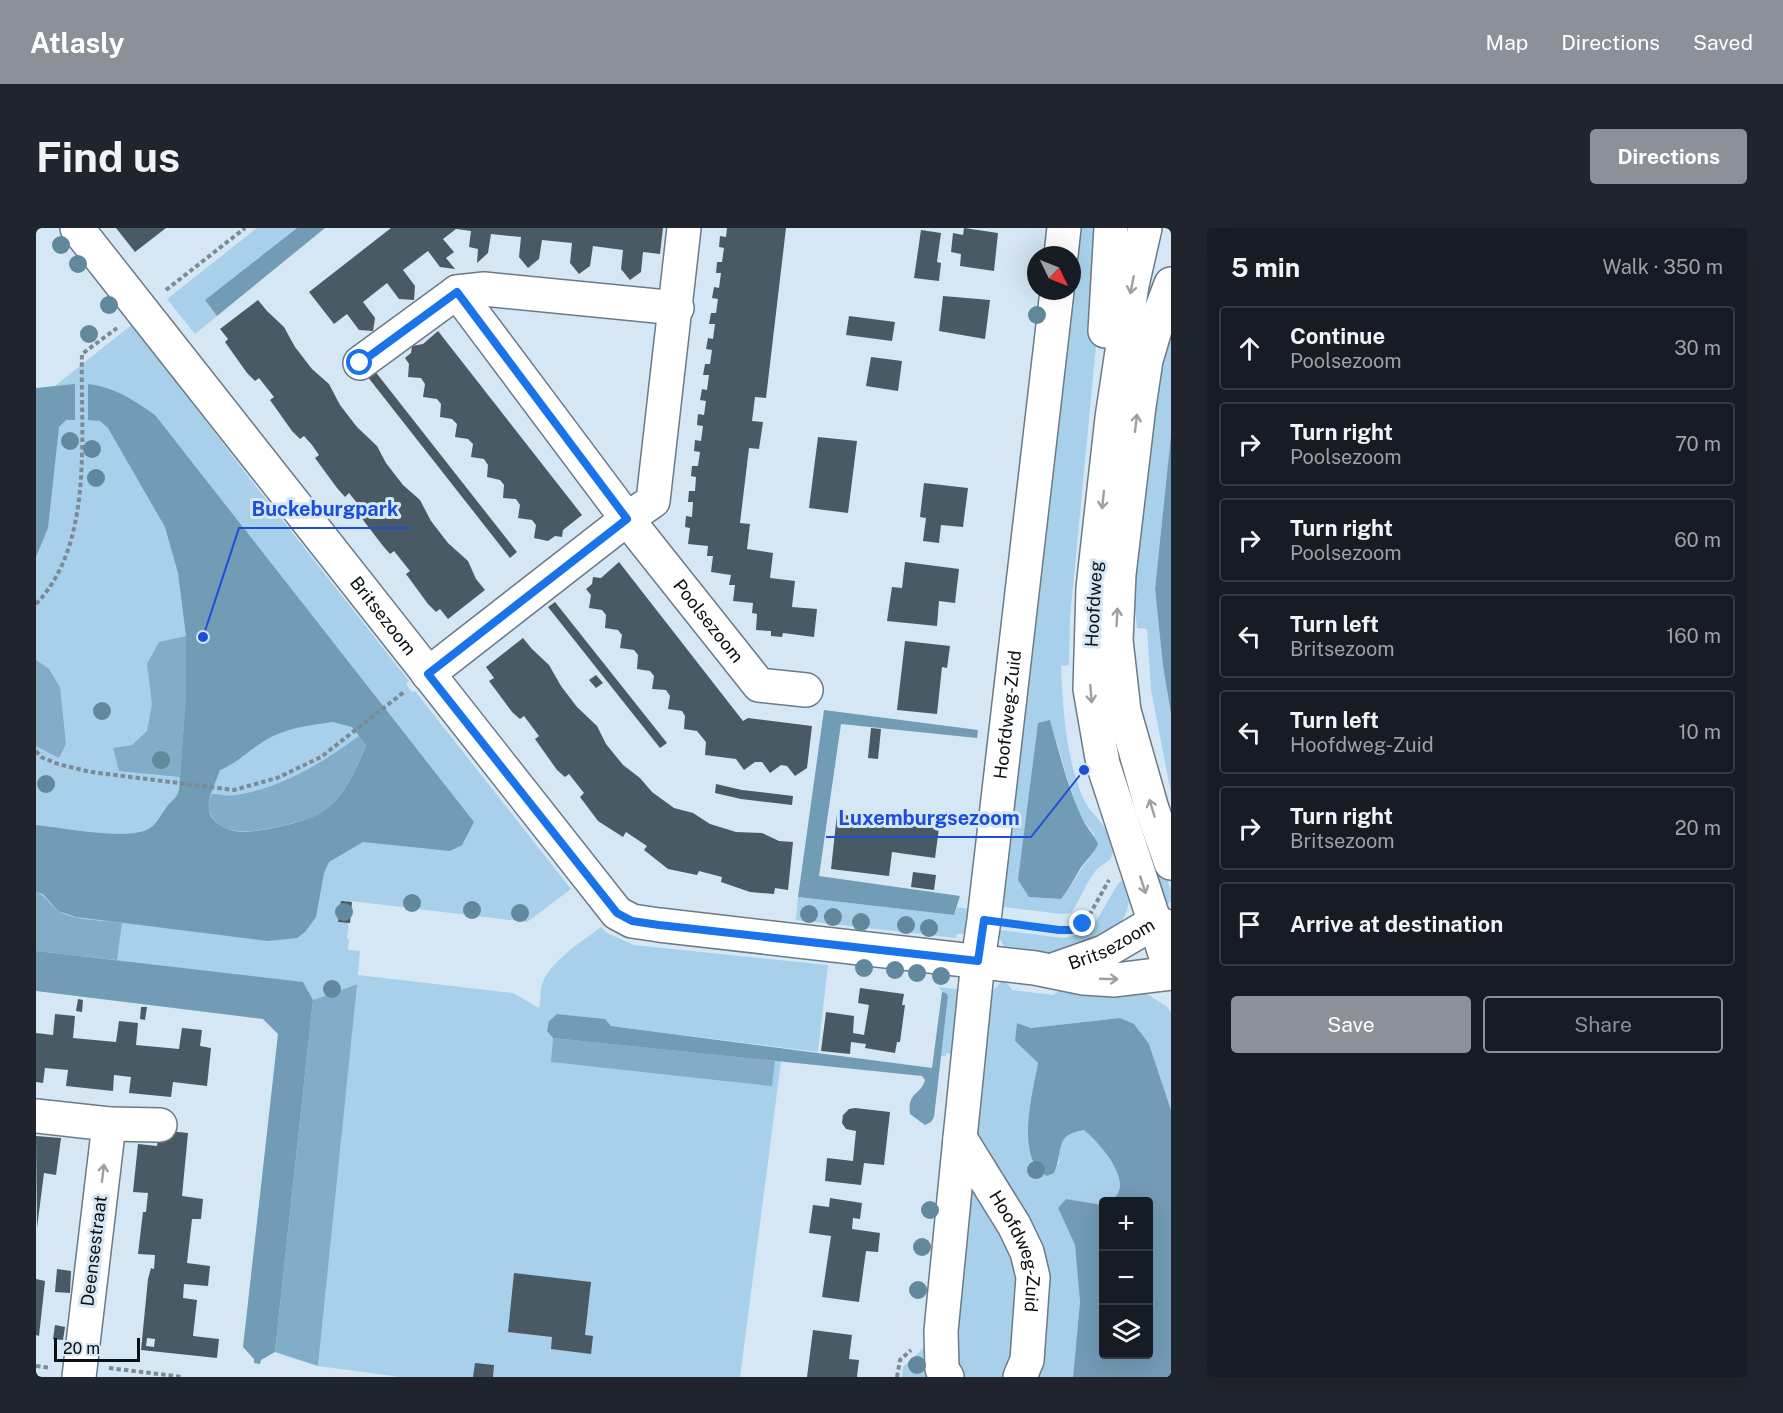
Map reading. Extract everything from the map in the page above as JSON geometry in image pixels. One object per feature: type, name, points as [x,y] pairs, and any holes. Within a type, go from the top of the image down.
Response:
[{"type":"street","name":"Britsezoom","points":[[77,228],[617,913],[632,921],[659,925],[1051,970],[1084,978],[1115,980],[1171,973]]},
{"type":"street","points":[[428,674],[653,501],[684,228]]},
{"type":"street","points":[[1062,246],[1064,228]]},
{"type":"street","points":[[1111,228],[1103,376],[1114,400]]},
{"type":"street","name":"Hoofdweg","points":[[1145,228],[1132,285],[1114,400],[1093,588],[1090,689],[1103,764],[1137,867],[1163,925],[1171,973]]},
{"type":"street","name":"Hoofdweg","points":[[1171,284],[1146,360],[1138,406],[1119,574],[1116,640],[1124,711],[1152,809],[1171,863]]},
{"type":"street","points":[[360,363],[457,292],[484,289],[676,308]]},
{"type":"street","name":"Poolsezoom","points":[[457,292],[627,519],[759,685],[806,690]]},
{"type":"street","name":"Hoofdweg-Zuid","points":[[947,1377],[942,1369],[941,1331],[960,1138],[978,961],[1056,300]]},
{"type":"street","name":"Britsezoom","points":[[1051,970],[1104,952],[1163,925]]},
{"type":"street","points":[[36,1116],[109,1124],[160,1125]]},
{"type":"street","name":"Deensestraat","points":[[80,1374],[109,1124]]},
{"type":"street","name":"Hoofdweg-Zuid","points":[[960,1138],[1014,1225],[1027,1252],[1033,1277],[1027,1360],[1020,1377]]},
{"type":"path","points":[[36,604],[54,579],[70,545],[80,500],[82,374]]},
{"type":"path","points":[[36,751],[42,757],[58,764],[91,772],[234,790],[277,778],[321,757],[390,703]]},
{"type":"path","name":"Britsezoom","points":[[984,920],[1071,930],[1083,924],[1108,881],[1137,867]]},
{"type":"path","points":[[80,1374],[102,1368],[183,1377]]},
{"type":"shaded area","points":[[257,228],[297,228],[205,300],[217,316],[195,334],[167,299]]},
{"type":"shaded area","points":[[297,228],[325,228],[217,316],[205,300]]},
{"type":"shaded area","points":[[1080,228],[1103,228],[1103,273],[1070,618],[1069,665],[1061,666],[1064,718],[1074,770],[1085,802],[1108,832],[1113,853],[1109,860],[1093,874],[1071,913],[1062,914],[995,906],[1071,300],[1081,300],[1081,246],[1078,246]],"holes":[[[1050,720],[1081,818],[1094,834],[1094,853],[1061,899],[1029,897]]]},
{"type":"shaded area","points":[[1171,309],[1171,435],[1155,589],[1163,666],[1171,714],[1171,793],[1151,690],[1147,629],[1137,628],[1129,557]]},
{"type":"shaded area","points":[[139,319],[147,344],[409,681],[406,684],[412,692],[415,691],[571,889],[527,922],[351,901],[348,950],[360,951],[358,975],[513,993],[539,1008],[542,984],[552,967],[601,927],[607,933],[634,945],[828,965],[818,1052],[611,1026],[604,1019],[557,1014],[555,1016],[573,1027],[782,1054],[740,1377],[400,1377],[318,1366],[356,984],[313,1000],[308,992],[36,963],[36,401]]},
{"type":"shaded area","points":[[75,384],[75,420],[66,420],[59,427],[48,528],[36,557],[36,388]]},
{"type":"shaded area","points":[[88,384],[123,395],[155,415],[474,822],[462,845],[450,851],[363,842],[329,862],[324,873],[316,917],[305,932],[297,938],[268,941],[76,917],[58,911],[43,894],[36,892],[36,825],[120,834],[144,831],[154,824],[179,790],[186,695],[186,636],[178,573],[165,527],[108,428],[100,421],[88,420]],"holes":[[[333,722],[352,727],[366,745],[343,791],[321,813],[294,823],[248,832],[221,826],[210,815],[209,800],[220,770],[264,741],[289,730],[306,726]]]},
{"type":"shaded area","points":[[1171,435],[1171,714],[1163,666],[1155,589]]},
{"type":"shaded area","points":[[186,636],[186,695],[180,777],[119,771],[113,748],[132,745],[147,731],[152,704],[147,664],[159,642]]},
{"type":"shaded area","points":[[36,660],[49,669],[60,687],[66,744],[59,758],[36,746]]},
{"type":"shaded area","points":[[824,710],[978,730],[977,738],[841,724],[819,876],[960,896],[954,915],[798,897]]},
{"type":"shaded area","points":[[1050,720],[1076,804],[1098,844],[1061,899],[1029,897],[1018,880],[1038,723]]},
{"type":"shaded area","points":[[359,736],[366,744],[354,773],[336,801],[320,814],[267,829],[238,831],[221,825],[210,813],[212,794],[230,796],[269,787],[316,765]]},
{"type":"shaded area","points":[[1162,867],[1171,890],[1171,901],[1162,905],[1149,872]]},
{"type":"shaded area","points":[[1130,879],[1130,899],[1123,920],[1114,930],[1068,955],[1007,952],[997,933],[1000,930],[1063,938],[1082,934],[1097,920],[1117,885],[1121,881]]},
{"type":"shaded area","points":[[36,892],[58,911],[65,914],[122,923],[117,960],[36,951]]},
{"type":"shaded area","points":[[798,897],[954,915],[957,907],[973,910],[969,934],[957,934],[956,938],[796,920]]},
{"type":"shaded area","points":[[36,951],[303,982],[313,1000],[275,1352],[261,1360],[260,1364],[254,1363],[254,1359],[243,1347],[278,1034],[263,1019],[36,991]]},
{"type":"shaded area","points":[[1004,979],[1012,990],[1053,995],[1065,986],[1131,988],[1147,994],[1171,1012],[1171,1110],[1149,1044],[1120,1018],[1031,1028],[1017,1023],[1015,1041],[1038,1063],[1028,1124],[1031,1156],[1037,1168],[1047,1176],[1059,1163],[1063,1140],[1071,1133],[1084,1129],[1110,1157],[1120,1184],[1115,1197],[1099,1197],[1099,1204],[1066,1199],[1058,1208],[1075,1245],[1080,1302],[1073,1377],[1034,1377],[1043,1303],[983,1155],[976,1128],[986,998]]},
{"type":"shaded area","points":[[357,984],[318,1366],[275,1352],[313,1000]]},
{"type":"shaded area","points":[[939,987],[963,990],[957,1055],[946,1053],[946,1056],[941,1056],[948,996]]},
{"type":"shaded area","points":[[942,992],[948,996],[934,1117],[925,1125],[910,1114],[912,1098],[925,1080],[922,1076],[553,1038],[547,1031],[549,1021],[557,1014],[605,1019],[611,1026],[932,1068]]},
{"type":"shaded area","points":[[1120,1018],[1134,1024],[1149,1044],[1171,1110],[1171,1377],[1073,1377],[1080,1302],[1075,1245],[1058,1208],[1066,1199],[1099,1204],[1099,1359],[1153,1359],[1153,1197],[1115,1197],[1118,1194],[1120,1185],[1113,1164],[1084,1130],[1068,1135],[1064,1140],[1054,1173],[1047,1176],[1037,1168],[1031,1156],[1028,1124],[1038,1063],[1015,1041],[1017,1023],[1031,1028]]},
{"type":"shaded area","points":[[553,1038],[775,1061],[772,1086],[551,1062]]},
{"type":"shaded area","points":[[968,1178],[982,1196],[1019,1269],[1015,1353],[1005,1376],[1002,1377],[964,1377],[952,1350]]},
{"type":"shaded area","points":[[926,1346],[931,1377],[902,1377],[903,1367]]},
{"type":"building","points":[[116,228],[166,228],[135,252]]},
{"type":"building","points":[[391,228],[663,228],[660,254],[643,252],[641,272],[630,280],[621,269],[623,250],[593,246],[590,266],[579,274],[570,263],[572,243],[542,240],[539,259],[528,268],[519,257],[521,237],[491,234],[488,253],[477,263],[478,249],[469,247],[471,231],[456,229],[443,239],[454,252],[446,258],[455,269],[440,267],[428,251],[403,270],[415,286],[414,300],[399,299],[387,283],[363,302],[375,318],[373,331],[359,330],[347,314],[334,324],[309,292]]},
{"type":"building","points":[[727,228],[786,228],[766,398],[755,397],[752,421],[763,422],[759,449],[749,448],[740,523],[750,524],[747,549],[773,553],[770,578],[795,581],[792,607],[817,609],[814,637],[783,633],[782,637],[771,636],[771,631],[756,630],[757,614],[752,613],[753,603],[733,601],[735,585],[729,585],[731,575],[711,572],[713,556],[707,556],[708,546],[688,544],[690,528],[685,527],[686,516],[692,517],[693,502],[688,502],[689,491],[695,491],[696,477],[691,476],[692,466],[698,466],[700,452],[694,451],[695,440],[701,441],[703,426],[697,425],[698,414],[704,415],[706,401],[700,400],[702,389],[707,390],[709,375],[703,375],[705,364],[710,364],[712,350],[706,349],[708,338],[713,339],[715,324],[709,324],[711,313],[716,313],[718,299],[712,298],[714,287],[719,288],[721,273],[716,273],[717,262],[722,262],[724,248],[719,247],[720,236],[726,237]]},
{"type":"building","points":[[964,228],[998,233],[994,271],[960,266],[961,254],[951,252],[953,233],[963,235]]},
{"type":"building","points":[[921,230],[941,233],[937,262],[941,263],[939,281],[914,278]]},
{"type":"building","points":[[943,296],[990,300],[985,339],[939,331]]},
{"type":"building","points":[[258,300],[284,327],[295,347],[312,369],[329,384],[340,405],[357,427],[377,446],[386,463],[403,485],[420,500],[431,521],[448,543],[468,561],[476,579],[485,590],[448,619],[440,609],[436,612],[428,604],[406,574],[410,571],[394,551],[390,554],[383,546],[360,516],[364,513],[357,503],[349,493],[345,497],[337,488],[315,458],[319,455],[312,445],[304,436],[300,439],[292,431],[270,400],[274,397],[259,378],[255,381],[247,373],[225,342],[228,339],[220,329]]},
{"type":"building","points":[[849,316],[895,322],[892,341],[846,335]]},
{"type":"building","points":[[438,331],[582,515],[563,530],[562,537],[555,536],[548,541],[534,538],[536,525],[532,520],[518,518],[520,505],[516,499],[503,498],[504,485],[500,480],[487,477],[488,465],[484,459],[471,457],[473,444],[468,439],[455,437],[457,424],[452,419],[440,417],[441,404],[437,399],[423,397],[425,384],[421,378],[408,377],[409,364],[405,358],[411,353],[412,346],[423,344]]},
{"type":"building","points":[[871,357],[902,361],[898,391],[866,386]]},
{"type":"building","points":[[374,370],[517,552],[510,558],[367,376]]},
{"type":"building","points":[[818,437],[857,441],[848,513],[809,508]]},
{"type":"building","points":[[924,483],[968,488],[963,527],[941,525],[939,543],[923,541],[926,518],[920,517]]},
{"type":"building","points":[[619,562],[743,721],[748,718],[812,726],[807,768],[795,776],[787,766],[781,765],[770,773],[762,762],[755,762],[744,770],[736,759],[705,755],[706,742],[697,731],[684,729],[685,716],[682,711],[668,709],[670,696],[666,690],[652,689],[654,676],[650,671],[637,669],[638,655],[634,650],[620,648],[622,635],[618,630],[605,628],[606,615],[602,610],[589,608],[591,595],[586,589],[592,584],[593,577],[601,578]]},
{"type":"building","points":[[905,562],[959,569],[955,603],[939,601],[937,626],[887,621],[892,587],[902,588]]},
{"type":"building","points":[[555,602],[667,743],[660,748],[548,607]]},
{"type":"building","points":[[523,638],[549,665],[561,686],[577,707],[597,726],[606,744],[623,765],[640,778],[652,792],[674,808],[693,813],[710,824],[736,832],[762,833],[779,841],[793,842],[788,890],[775,888],[774,894],[750,892],[721,882],[722,877],[699,871],[697,875],[668,869],[644,850],[647,846],[626,832],[623,837],[598,821],[580,797],[584,793],[569,774],[565,777],[557,770],[535,739],[539,736],[524,716],[520,719],[512,712],[489,681],[494,678],[486,667]]},
{"type":"building","points":[[905,641],[950,646],[947,668],[942,667],[937,714],[897,710]]},
{"type":"building","points":[[596,675],[603,683],[596,688],[589,680]]},
{"type":"building","points":[[871,728],[881,729],[878,759],[868,758]]},
{"type":"building","points":[[716,784],[742,790],[793,796],[792,805],[741,799],[715,793]]},
{"type":"building","points":[[837,814],[939,828],[935,858],[892,852],[889,876],[831,869]]},
{"type":"building","points":[[913,872],[936,875],[934,890],[911,887]]},
{"type":"building","points":[[341,901],[352,902],[350,923],[338,922]]},
{"type":"building","points":[[860,988],[904,994],[902,1005],[905,1005],[900,1042],[897,1042],[895,1053],[865,1048],[866,1044],[851,1042],[850,1054],[821,1051],[826,1012],[854,1016],[853,1033],[864,1035],[869,1005],[858,1003]]},
{"type":"building","points":[[78,999],[83,1000],[82,1012],[76,1011]]},
{"type":"building","points":[[141,1007],[147,1007],[145,1020],[140,1019]]},
{"type":"building","points":[[55,1014],[75,1016],[73,1038],[116,1042],[119,1021],[138,1023],[136,1045],[179,1049],[182,1028],[202,1030],[200,1046],[211,1048],[207,1086],[173,1082],[171,1097],[129,1093],[131,1077],[114,1075],[113,1091],[66,1086],[68,1070],[45,1068],[43,1083],[36,1082],[36,1033],[53,1035]]},
{"type":"building","points":[[849,1109],[890,1112],[884,1165],[864,1163],[861,1185],[825,1181],[827,1158],[853,1161],[856,1131],[846,1129],[842,1123],[843,1115]]},
{"type":"building","points":[[159,1130],[188,1133],[182,1196],[203,1199],[201,1219],[192,1219],[187,1263],[210,1266],[208,1286],[184,1284],[183,1298],[197,1300],[193,1336],[219,1339],[217,1358],[141,1350],[148,1279],[151,1268],[154,1269],[155,1255],[138,1254],[143,1212],[146,1212],[148,1193],[133,1192],[138,1144],[157,1146]],"holes":[[[147,1338],[155,1339],[154,1347],[146,1346]]]},
{"type":"building","points":[[36,1136],[61,1138],[56,1175],[44,1173],[37,1228]]},
{"type":"building","points":[[830,1198],[862,1203],[860,1219],[853,1218],[852,1229],[880,1233],[878,1252],[866,1251],[859,1302],[822,1297],[831,1236],[809,1233],[813,1205],[829,1207]]},
{"type":"building","points":[[57,1269],[71,1271],[70,1293],[55,1292]]},
{"type":"building","points":[[514,1273],[591,1282],[585,1335],[593,1336],[591,1354],[551,1349],[552,1337],[508,1332]]},
{"type":"building","points":[[36,1279],[45,1281],[39,1336],[36,1335]]},
{"type":"building","points":[[55,1325],[65,1327],[63,1340],[53,1339]]},
{"type":"building","points":[[813,1330],[852,1335],[849,1359],[859,1360],[857,1377],[807,1377]]},
{"type":"building","points":[[475,1363],[494,1365],[493,1377],[473,1377]]},
{"type":"place","name":"Buckeburgpark","points":[[203,637]]},
{"type":"place","name":"Luxemburgsezoom","points":[[1084,770]]},
{"type":"route","points":[[360,363],[457,292],[627,519],[428,674],[617,913],[632,921],[659,925],[978,961],[984,920],[1059,930],[1071,930],[1083,924]]}]
